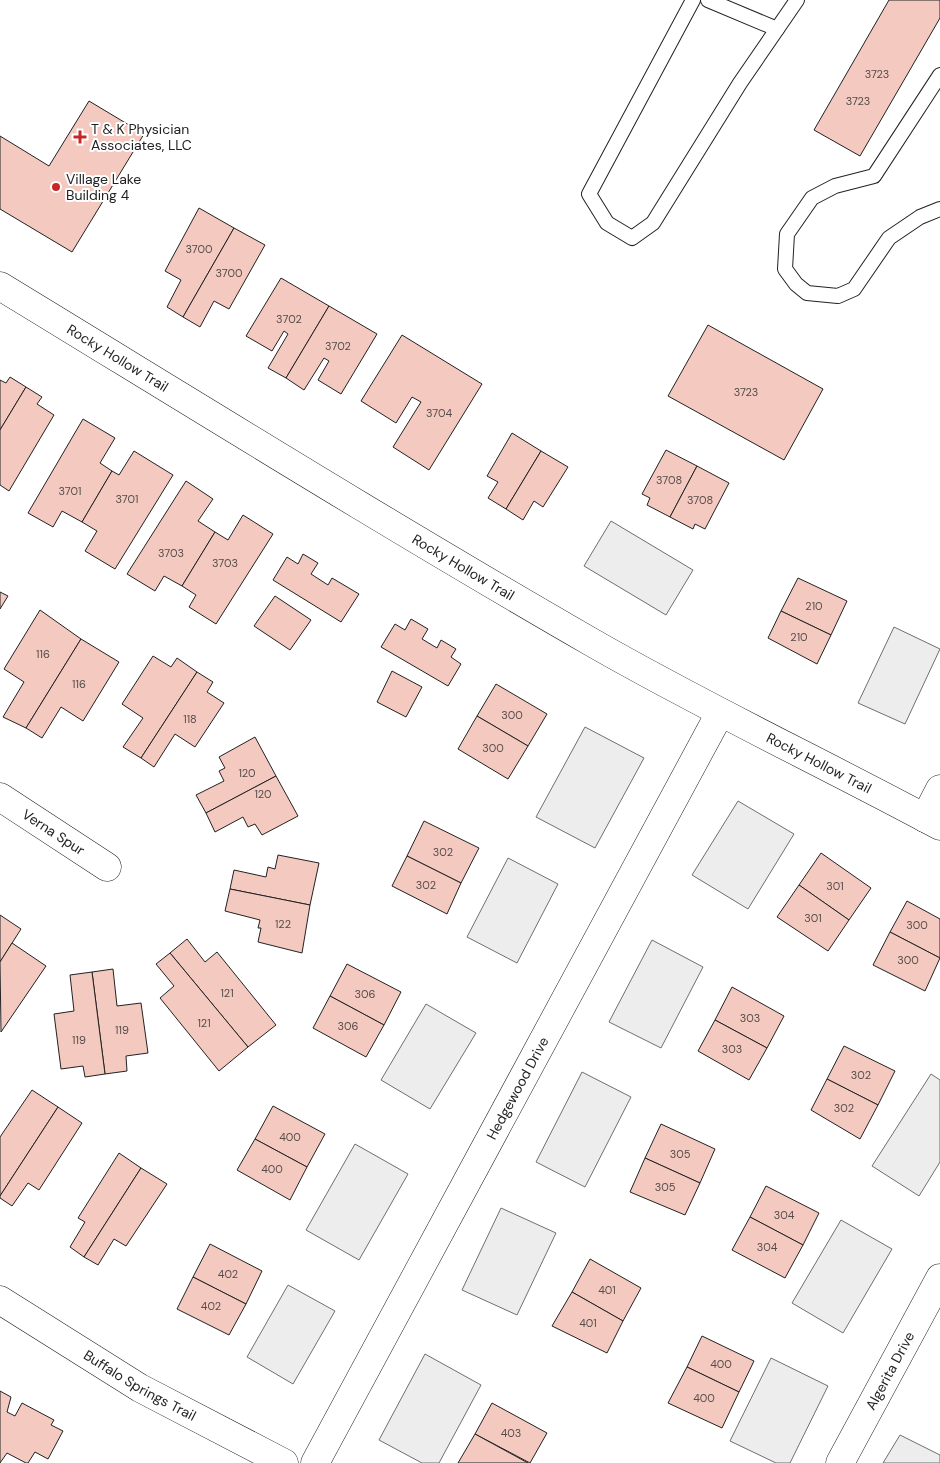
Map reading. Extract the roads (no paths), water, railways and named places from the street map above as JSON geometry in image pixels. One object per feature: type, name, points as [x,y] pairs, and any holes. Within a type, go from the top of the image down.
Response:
[{"type":"street","name":"Rocky Hollow Trail","points":[[0,286],[366,511],[594,644],[720,713],[932,822]]},
{"type":"street","name":"Hedgewood Drive","points":[[315,1463],[720,713]]},
{"type":"street","points":[[932,822],[940,788]]},
{"type":"street","name":"Verna Spur","points":[[0,797],[106,867]]},
{"type":"street","name":"Algerita Drive","points":[[840,1463],[940,1278]]},
{"type":"street","name":"Buffalo Springs Trail","points":[[0,1300],[140,1388],[284,1463]]},
{"type":"lane","points":[[693,0],[589,194],[607,224],[632,238],[653,223],[740,83],[798,0]]},
{"type":"lane","points":[[708,0],[777,29]]},
{"type":"lane","points":[[940,75],[874,176],[835,186],[812,198],[787,234],[785,268],[796,284],[807,293],[838,296],[854,289],[889,238],[920,217],[940,209]]},
{"type":"place","name":"T & K Physician Associates, LLC","points":[[80,137]]},
{"type":"place","name":"Village Lake Building 4","points":[[56,187]]}]
